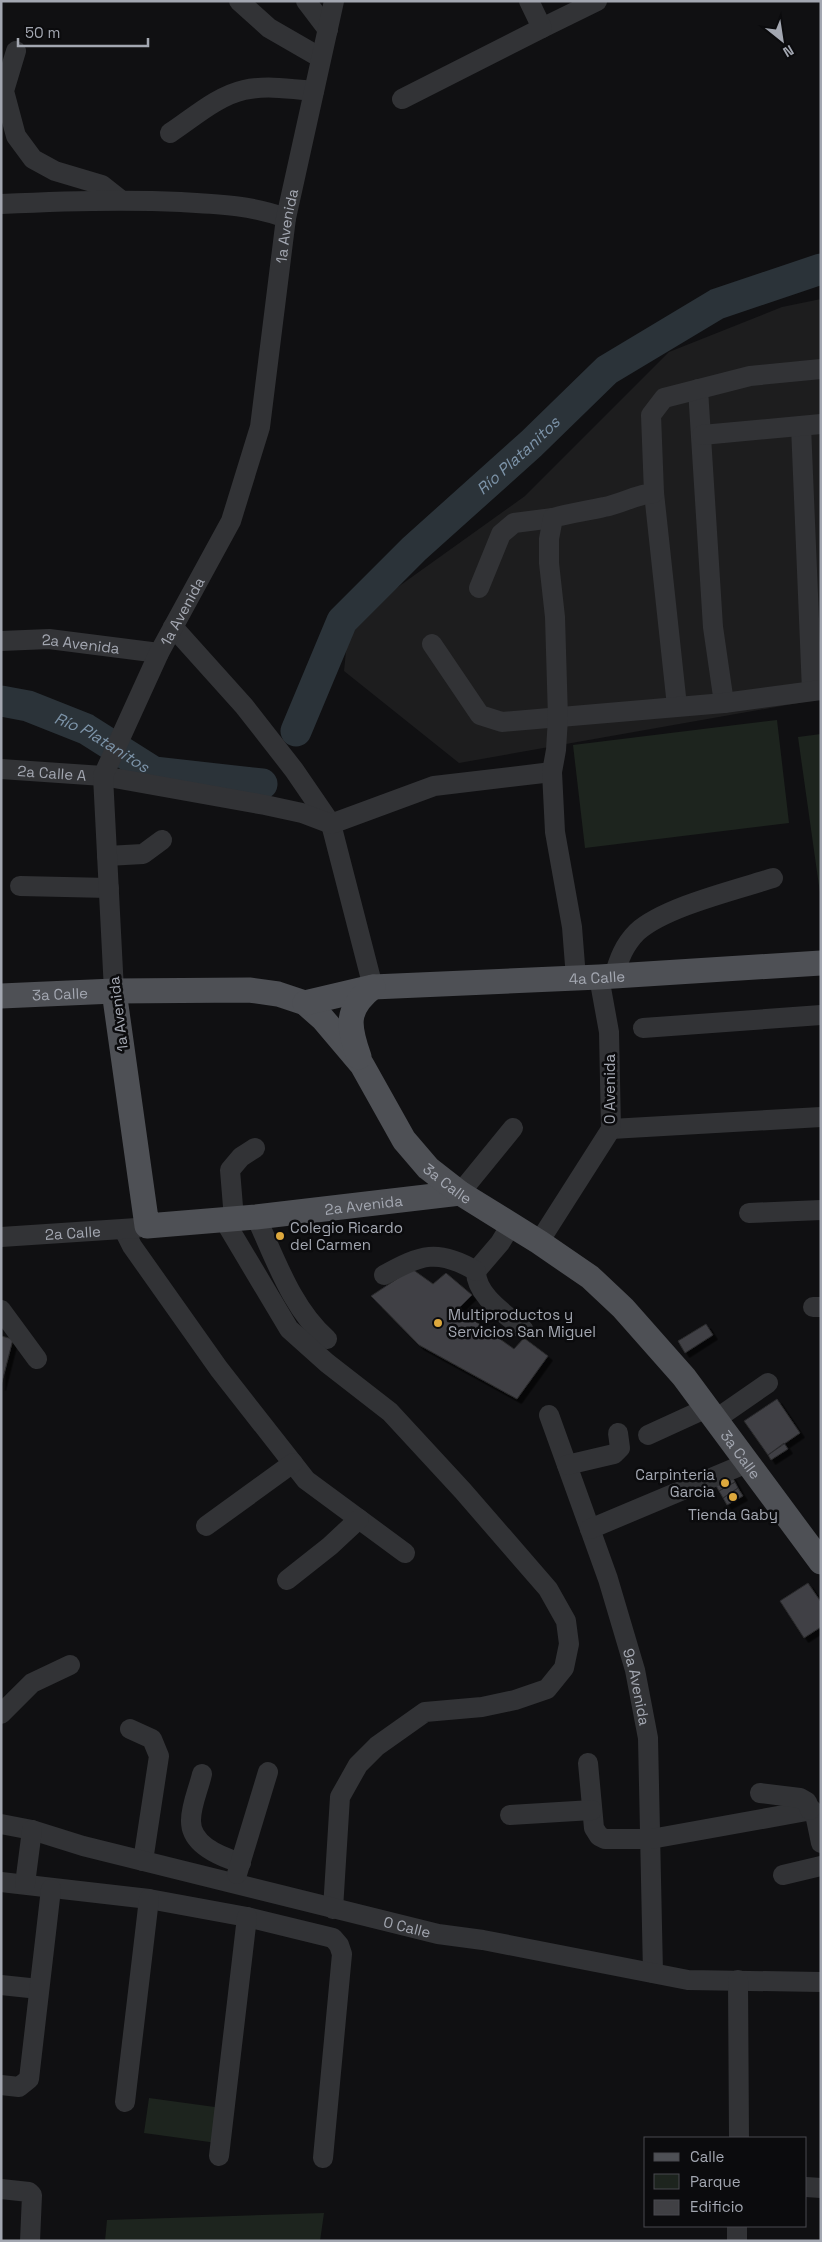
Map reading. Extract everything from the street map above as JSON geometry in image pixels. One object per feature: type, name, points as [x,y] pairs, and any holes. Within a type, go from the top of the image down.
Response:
[{"type":"main road","name":"4a Calle","points":[[305,1003],[373,987],[596,977],[821,963]]},
{"type":"main road","points":[[362,1066],[350,1027],[352,1012],[360,997],[373,987]]},
{"type":"main road","name":"3a Calle","points":[[1,996],[114,991],[250,990],[278,994],[305,1003],[323,1019],[362,1066],[395,1125],[416,1155],[442,1180],[590,1277],[623,1308],[684,1377],[821,1562]]},
{"type":"main road","name":"1a Avenida","points":[[114,991],[135,1228]]},
{"type":"main road","name":"2a Avenida","points":[[135,1228],[238,1219],[460,1193]]},
{"type":"street","points":[[239,1],[269,28],[321,58]]},
{"type":"street","points":[[306,1],[328,30]]},
{"type":"street","name":"1a Avenida","points":[[114,991],[105,773],[159,653],[231,521],[260,427],[286,218],[334,1]]},
{"type":"street","points":[[529,1],[542,28]]},
{"type":"street","points":[[402,99],[597,1]]},
{"type":"street","points":[[16,51],[3,91],[16,136],[33,158],[55,171],[102,185],[121,200]]},
{"type":"street","points":[[170,134],[215,103],[244,90],[289,88],[314,91]]},
{"type":"street","points":[[1,204],[121,200],[230,204],[261,209],[286,218]]},
{"type":"street","points":[[677,706],[654,493],[651,415],[664,398],[750,376],[821,369]]},
{"type":"street","points":[[698,389],[713,627],[724,703]]},
{"type":"street","points":[[432,644],[480,715],[502,722],[724,703],[816,690],[811,425],[702,435]]},
{"type":"street","points":[[479,588],[490,555],[501,534],[514,524],[553,518],[578,510],[603,508],[645,494],[654,493]]},
{"type":"street","name":"0 Avenida","points":[[539,1242],[611,1129],[609,1032],[596,977],[572,927],[555,832],[552,772],[558,718],[555,617],[549,563],[549,539],[553,518]]},
{"type":"street","points":[[173,627],[244,706],[294,770],[331,824],[373,987]]},
{"type":"street","name":"2a Avenida","points":[[1,641],[49,639],[159,653]]},
{"type":"street","name":"2a Calle A","points":[[1,769],[105,773],[302,813],[331,824]]},
{"type":"street","points":[[331,824],[434,786],[552,772]]},
{"type":"street","points":[[107,856],[143,854],[162,840]]},
{"type":"street","points":[[596,977],[619,957],[638,931],[676,910],[773,878]]},
{"type":"street","points":[[20,886],[109,888]]},
{"type":"street","points":[[643,1028],[821,1015]]},
{"type":"street","points":[[611,1129],[821,1116]]},
{"type":"street","points":[[460,1193],[513,1128]]},
{"type":"street","points":[[255,1148],[240,1157],[230,1170],[238,1219],[289,1329],[327,1363],[390,1412],[463,1491],[548,1589],[566,1622],[569,1644],[564,1668],[547,1689],[515,1700],[482,1707],[425,1712],[377,1746],[358,1765],[340,1797],[332,1909]]},
{"type":"street","points":[[749,1212],[821,1210]]},
{"type":"street","points":[[238,1219],[281,1272],[313,1327],[327,1339]]},
{"type":"street","points":[[476,1271],[500,1243],[511,1224]]},
{"type":"street","points":[[135,1228],[132,1246],[219,1369],[306,1480],[405,1553]]},
{"type":"street","name":"2a Calle","points":[[1,1237],[135,1228]]},
{"type":"street","points":[[384,1275],[414,1259],[436,1257],[453,1259],[476,1271]]},
{"type":"street","points":[[476,1271],[479,1285],[492,1303],[523,1329]]},
{"type":"street","points":[[1,1310],[37,1359]]},
{"type":"street","points":[[648,1435],[711,1414],[768,1382]]},
{"type":"street","name":"9a Avenida","points":[[549,1415],[608,1579],[635,1670],[648,1738],[651,1839],[650,1907],[653,1973]]},
{"type":"street","points":[[567,1465],[614,1454],[620,1448],[618,1433]]},
{"type":"street","points":[[206,1526],[293,1463]]},
{"type":"street","points":[[590,1530],[748,1463]]},
{"type":"street","points":[[287,1580],[330,1546],[359,1518]]},
{"type":"street","points":[[1,1714],[32,1683],[70,1666]]},
{"type":"street","points":[[130,1729],[152,1739],[159,1756],[143,1861]]},
{"type":"street","points":[[588,1763],[594,1828],[599,1836],[605,1839],[651,1839],[810,1810]]},
{"type":"street","points":[[235,1884],[268,1772]]},
{"type":"street","points":[[202,1774],[191,1820],[196,1839],[220,1857],[241,1863]]},
{"type":"street","points":[[760,1793],[800,1798],[807,1802],[810,1810],[815,1814],[821,1843]]},
{"type":"street","points":[[510,1815],[592,1810]]},
{"type":"street","name":"0 Calle","points":[[1,1824],[32,1830],[83,1846],[438,1934],[483,1940],[688,1980],[821,1982]]},
{"type":"street","points":[[25,1884],[32,1830]]},
{"type":"street","points":[[783,1875],[821,1866]]},
{"type":"street","points":[[1,1882],[149,1899],[247,1918],[333,1938],[340,1945],[342,1954],[323,2158]]},
{"type":"street","points":[[1,2085],[19,2087],[29,2079],[51,1889]]},
{"type":"street","points":[[126,2102],[149,1899]]},
{"type":"street","points":[[219,2156],[247,1918]]},
{"type":"street","points":[[738,1980],[739,2137]]},
{"type":"street","points":[[1,1985],[39,1989]]},
{"type":"street","points":[[807,2187],[821,2188]]},
{"type":"street","points":[[1,2189],[29,2192],[32,2195],[30,2241]]},
{"type":"street","points":[[737,2227],[737,2241]]},
{"type":"shaded area","points":[[821,299],[821,699],[459,763],[344,671],[349,622],[525,496],[669,352],[782,307]]},
{"type":"green space","points":[[777,720],[789,823],[585,848],[573,745]]},
{"type":"green space","points":[[821,734],[821,900],[798,737]]},
{"type":"green space","points":[[149,2098],[222,2108],[217,2143],[144,2133]]},
{"type":"green space","points":[[324,2213],[320,2241],[105,2241],[107,2220]]},
{"type":"building","name":"Multiproductos y Servicios San Miguel","points":[[412,1269],[433,1284],[446,1273],[472,1295],[458,1309],[514,1349],[524,1338],[548,1356],[517,1399],[419,1345],[371,1296]]},
{"type":"building","points":[[706,1324],[713,1335],[685,1353],[678,1341]]},
{"type":"building","points":[[1,1336],[13,1339],[1,1386]]},
{"type":"building","points":[[777,1399],[800,1433],[768,1455],[744,1421]]},
{"type":"building","points":[[784,1443],[788,1449],[771,1460],[768,1455]]},
{"type":"building","name":"Carpinteria Garcia","points":[[731,1475],[735,1482],[719,1491],[715,1484]]},
{"type":"building","points":[[735,1482],[738,1488],[723,1498],[719,1491]]},
{"type":"building","name":"Tienda Gaby","points":[[738,1488],[743,1496],[727,1505],[723,1498]]},
{"type":"building","points":[[808,1583],[821,1602],[821,1627],[804,1638],[780,1601]]},
{"type":"waterway","name":"Río Platanitos","points":[[296,731],[342,621],[414,549],[531,444],[607,370],[717,304],[821,269]]},
{"type":"waterway","name":"Río Platanitos","points":[[1,701],[28,706],[86,729],[154,772],[262,784]]},
{"type":"place","name":"Colegio Ricardo del Carmen","points":[[280,1236]]},
{"type":"place","name":"Multiproductos y Servicios San Miguel","points":[[438,1323]]},
{"type":"place","name":"Carpinteria Garcia","points":[[725,1483]]},
{"type":"place","name":"Tienda Gaby","points":[[733,1497]]}]
